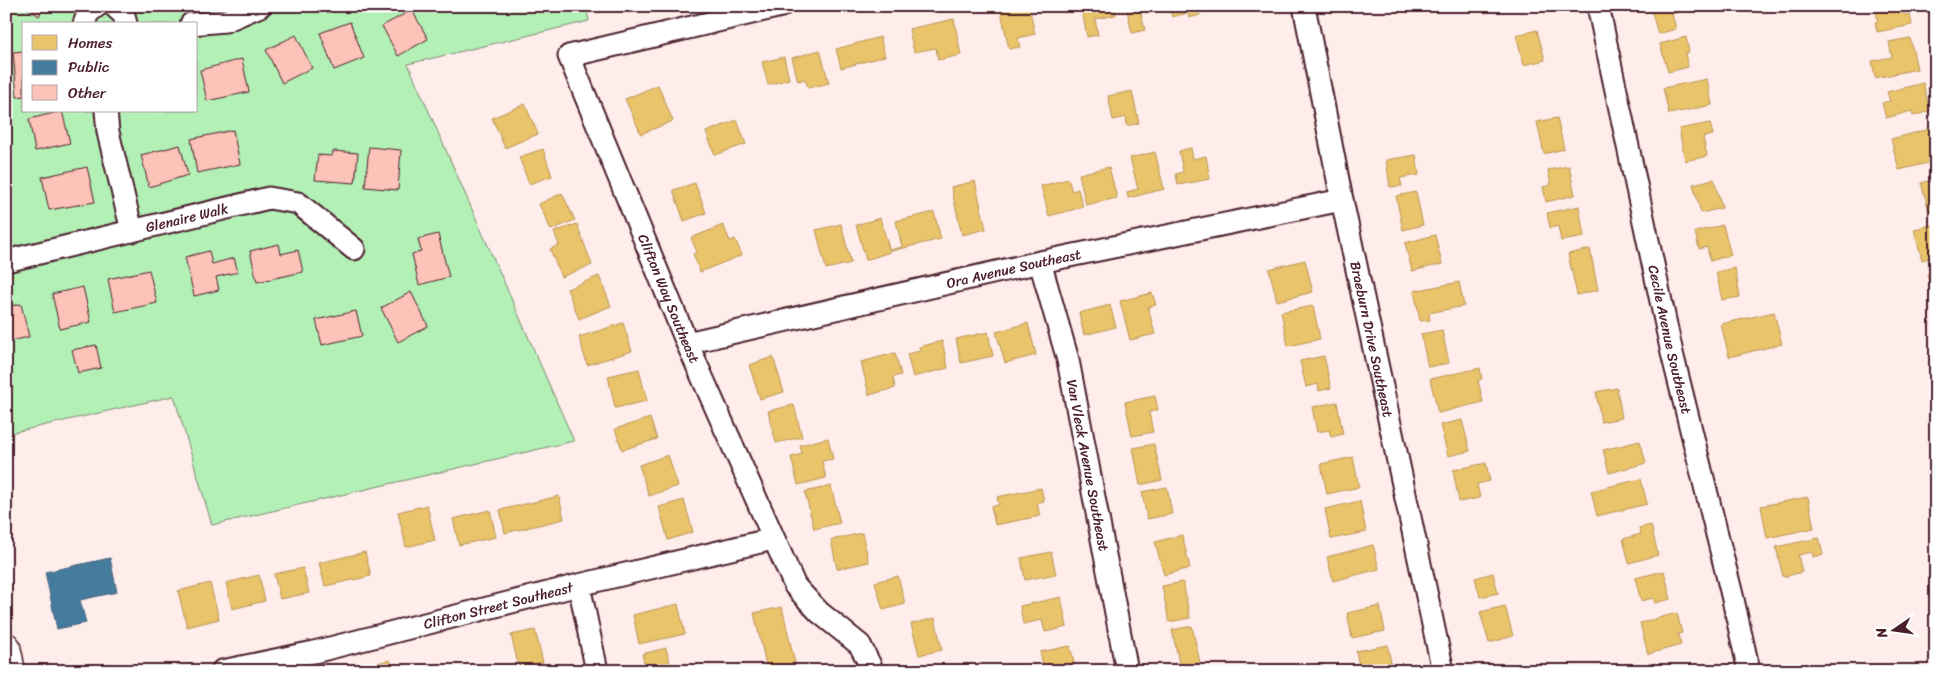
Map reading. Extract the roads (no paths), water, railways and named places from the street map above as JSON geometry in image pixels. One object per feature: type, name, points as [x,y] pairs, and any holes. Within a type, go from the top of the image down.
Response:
[{"type":"main road","points":[[6,647],[11,671]]},
{"type":"street","points":[[85,22],[88,13],[97,6]]},
{"type":"street","points":[[114,6],[124,15],[126,22]]},
{"type":"street","points":[[198,23],[224,21],[260,6]]},
{"type":"street","name":"Clifton Way Southeast","points":[[781,6],[569,56],[687,343],[795,586],[819,612],[860,645],[873,671]]},
{"type":"street","name":"Braeburn Drive Southeast","points":[[1304,6],[1342,200],[1443,671]]},
{"type":"street","name":"Cecile Avenue Southeast","points":[[1598,6],[1672,353],[1749,671]]},
{"type":"street","points":[[106,112],[108,132],[132,231]]},
{"type":"street","name":"Glenaire Walk","points":[[6,261],[269,198],[298,203],[354,248]]},
{"type":"street","name":"Ora Avenue Southeast","points":[[687,343],[1040,262],[1342,200]]},
{"type":"street","name":"Van Vleck Avenue Southeast","points":[[1040,262],[1068,360],[1127,671]]},
{"type":"street","name":"Clifton Street Southeast","points":[[222,671],[316,661],[579,585],[773,539]]},
{"type":"street","points":[[579,585],[597,671]]}]
